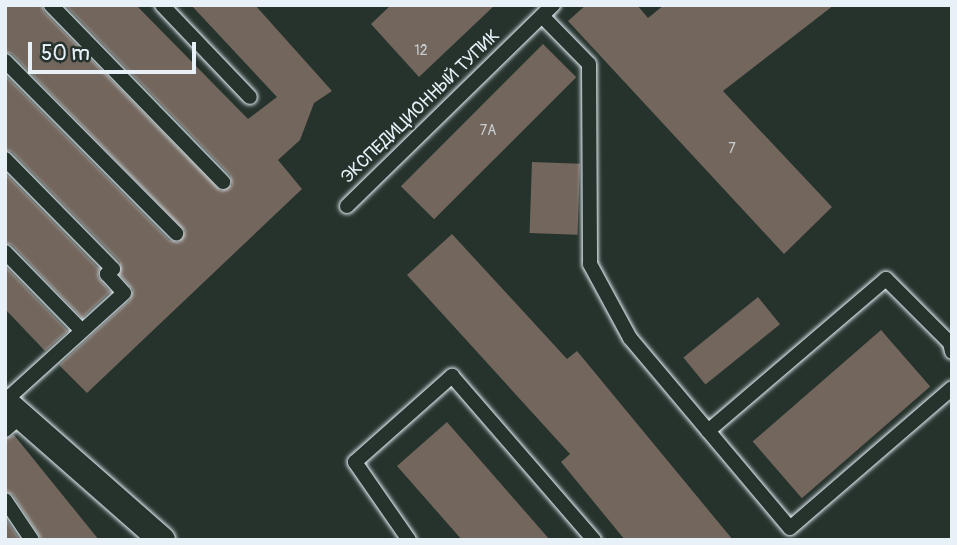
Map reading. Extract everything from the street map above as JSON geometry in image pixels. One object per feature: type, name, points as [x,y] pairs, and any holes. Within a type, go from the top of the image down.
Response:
[{"type":"street","points":[[9,412],[156,538]]},
{"type":"lane","points":[[51,5],[223,182]]},
{"type":"lane","points":[[162,5],[250,97]]},
{"type":"lane","name":"ЭКСПЕДИЦИОННЫЙ ТУПИК","points":[[347,206],[553,5]]},
{"type":"lane","points":[[542,16],[589,64],[590,264],[630,338],[790,528],[952,388]]},
{"type":"lane","points":[[5,61],[176,233]]},
{"type":"lane","points":[[5,159],[113,269],[107,274],[124,293],[82,331],[9,412]]},
{"type":"lane","points":[[5,252],[82,331]]},
{"type":"lane","points":[[708,431],[886,279],[950,343],[952,352]]},
{"type":"lane","points":[[409,540],[355,462],[452,376],[594,540]]},
{"type":"lane","points":[[5,500],[32,540]]},
{"type":"building","points":[[5,5],[42,5],[44,12],[221,191],[232,185],[230,175],[65,5],[136,5],[248,119],[277,97],[191,5],[255,5],[332,91],[314,103],[300,140],[278,160],[302,189],[87,393],[59,365],[130,300],[133,290],[120,275],[120,262],[12,152],[5,150],[5,75],[169,240],[179,242],[185,231],[12,54],[5,52]]},
{"type":"building","points":[[391,5],[495,5],[419,77],[371,24]]},
{"type":"building","points":[[586,5],[637,5],[648,18],[664,5],[834,5],[723,91],[832,207],[784,254],[568,21]]},
{"type":"building","points":[[543,44],[576,77],[434,219],[401,186]]},
{"type":"building","points":[[532,162],[580,164],[577,235],[530,233]]},
{"type":"building","points":[[5,173],[99,269],[98,277],[110,292],[82,318],[12,245],[5,243]]},
{"type":"building","points":[[452,234],[567,359],[577,351],[733,540],[625,540],[561,462],[570,454],[407,275]]},
{"type":"building","points":[[5,266],[68,331],[45,351],[5,309]]},
{"type":"building","points":[[758,297],[780,324],[705,385],[683,357]]},
{"type":"building","points":[[881,330],[930,387],[802,498],[753,442]]},
{"type":"building","points":[[447,422],[550,540],[462,540],[397,466]]},
{"type":"building","points":[[14,435],[99,540],[42,540],[13,495],[5,490],[5,439]]},
{"type":"building","points":[[5,518],[20,540],[5,540]]}]
